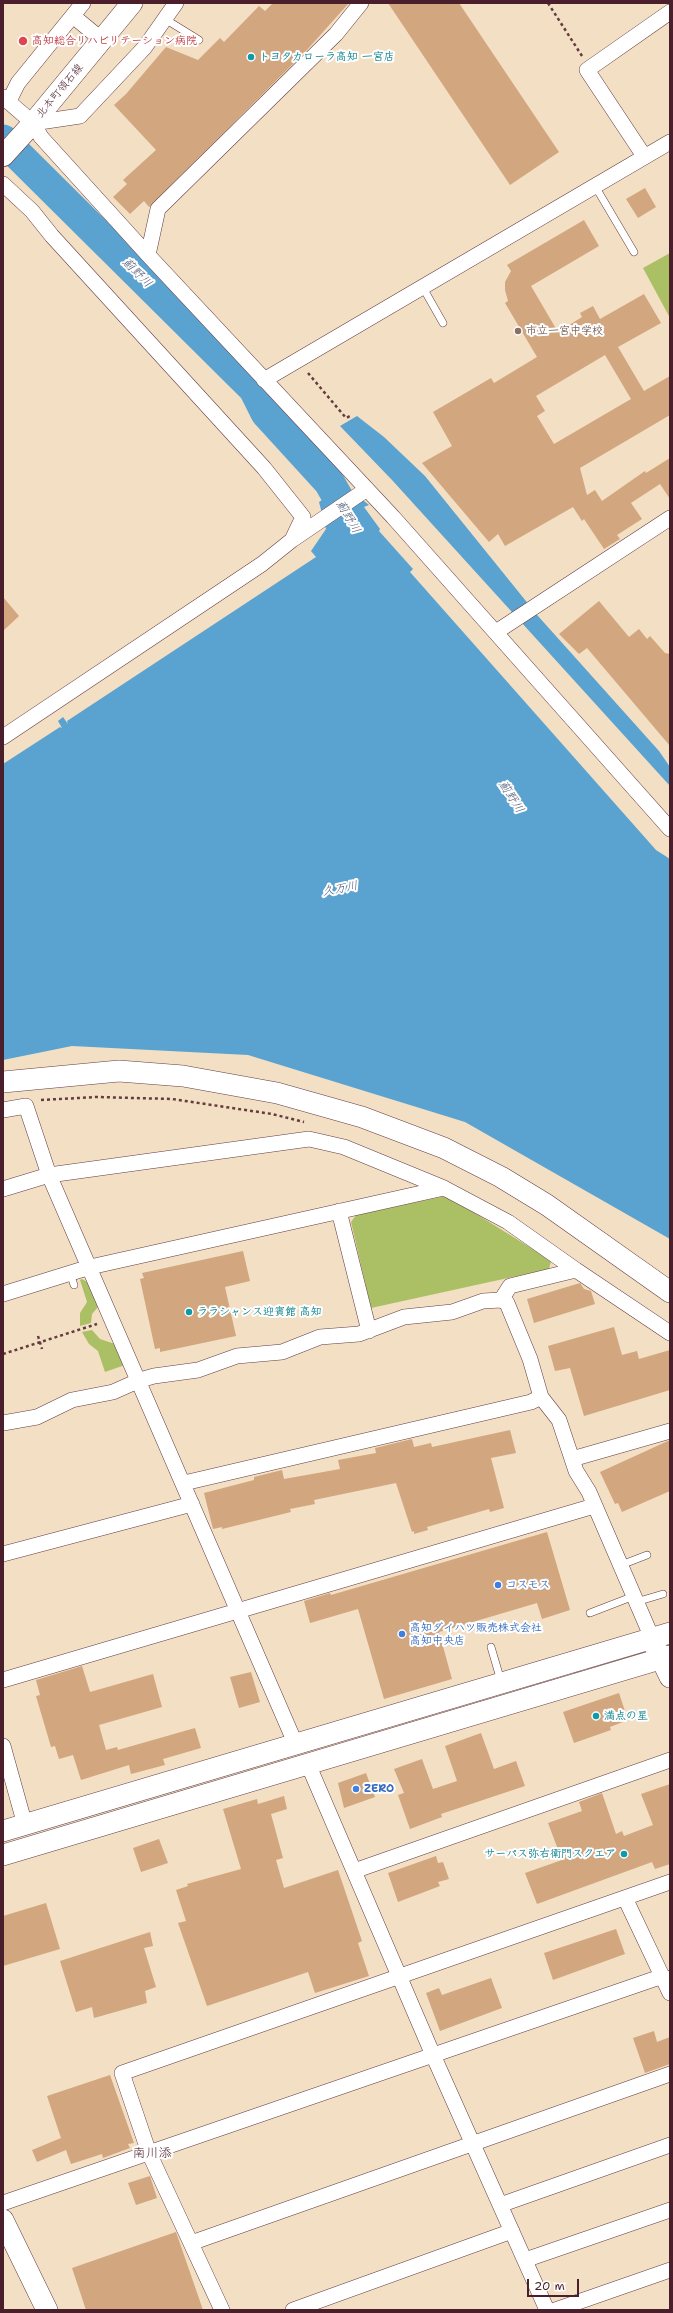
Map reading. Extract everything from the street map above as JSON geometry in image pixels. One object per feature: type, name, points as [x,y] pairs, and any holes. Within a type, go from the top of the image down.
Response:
[{"type":"street","points":[[83,3],[6,99],[148,255],[367,489],[670,829]]},
{"type":"street","name":"北本町領石線","points":[[3,156],[30,126],[132,3]]},
{"type":"street","points":[[30,126],[80,116],[145,47],[176,3]]},
{"type":"street","points":[[148,255],[158,209],[336,34],[361,3]]},
{"type":"street","points":[[644,156],[587,70],[670,12]]},
{"type":"street","points":[[73,16],[102,40]]},
{"type":"street","points":[[264,380],[670,142]]},
{"type":"street","points":[[3,184],[32,211],[52,236],[264,468],[303,517],[292,540]]},
{"type":"street","points":[[3,737],[262,564],[292,540],[308,531],[367,489]]},
{"type":"street","points":[[496,632],[670,518]]},
{"type":"street","points":[[3,1082],[119,1072],[183,1076],[277,1093],[362,1117],[444,1148],[501,1177],[547,1205],[670,1292]]},
{"type":"street","points":[[3,1110],[26,1106],[50,1175],[140,1380],[296,1746]]},
{"type":"street","points":[[3,1188],[50,1175],[309,1139],[344,1147],[444,1188],[508,1222],[670,1333]]},
{"type":"street","points":[[3,1294],[72,1279],[90,1267],[444,1188]]},
{"type":"street","points":[[339,1211],[369,1331]]},
{"type":"street","points":[[501,1300],[510,1286],[576,1270]]},
{"type":"street","points":[[3,1423],[37,1417],[72,1400],[112,1392],[140,1380],[198,1370],[237,1356],[282,1352],[320,1337],[350,1336],[369,1331],[404,1317],[447,1313],[483,1301],[501,1300],[507,1303],[530,1359],[541,1397],[559,1420],[572,1459],[635,1599],[661,1635],[667,1664],[308,1764],[3,1855]]},
{"type":"street","points":[[184,1484],[531,1402],[541,1397]]},
{"type":"street","points":[[572,1459],[670,1430]]},
{"type":"street","points":[[3,1554],[192,1504]]},
{"type":"street","points":[[3,1680],[594,1506]]},
{"type":"street","points":[[3,1831],[296,1746],[661,1635]]},
{"type":"street","points":[[3,1746],[25,1825]]},
{"type":"street","points":[[354,1871],[670,1760]]},
{"type":"street","points":[[308,1764],[398,1976],[547,2310]]},
{"type":"street","points":[[222,2310],[149,2153],[122,2073],[670,1882]]},
{"type":"street","points":[[625,1898],[670,1993]]},
{"type":"street","points":[[3,2203],[663,1976]]},
{"type":"street","points":[[191,2243],[670,2074]]},
{"type":"street","points":[[500,2205],[670,2145]]},
{"type":"street","points":[[525,2260],[670,2210]]},
{"type":"street","points":[[3,2220],[47,2310]]},
{"type":"street","points":[[293,2310],[512,2231]]},
{"type":"street","points":[[555,2310],[670,2270]]},
{"type":"lane","points":[[165,19],[199,40]]},
{"type":"lane","points":[[594,186],[634,252]]},
{"type":"lane","points":[[422,286],[443,323]]},
{"type":"lane","points":[[621,1565],[647,1555]]},
{"type":"lane","points":[[590,1613],[635,1599],[663,1594]]},
{"type":"lane","points":[[491,1647],[502,1683]]},
{"type":"path","points":[[548,3],[590,68]]},
{"type":"path","points":[[297,360],[346,418],[352,415]]},
{"type":"path","points":[[3,1354],[113,1319]]},
{"type":"path","points":[[38,1336],[42,1349]]},
{"type":"green space","points":[[670,253],[670,318],[643,268]]},
{"type":"green space","points":[[441,1197],[449,1197],[551,1261],[549,1269],[371,1308],[351,1222],[356,1215]]},
{"type":"green space","points":[[82,1279],[89,1283],[99,1306],[92,1314],[91,1323],[80,1326],[80,1313],[87,1302],[80,1280]]},
{"type":"green space","points":[[92,1330],[100,1339],[115,1344],[125,1365],[105,1372],[98,1351],[89,1344],[82,1332]]},
{"type":"water","points":[[357,416],[384,437],[425,476],[538,616],[659,751],[670,767],[670,786],[392,480],[340,426]]},
{"type":"water","name":"久万川","points":[[344,485],[369,505],[364,507],[380,529],[379,531],[413,569],[410,572],[656,850],[670,859],[670,1239],[465,1122],[248,1055],[72,1046],[3,1060],[3,764],[60,727],[62,728],[58,721],[63,717],[68,724],[67,721],[316,557],[311,551],[326,529],[319,502]]},
{"type":"building","points":[[273,3],[349,3],[305,52],[149,207],[144,201],[130,214],[113,197],[127,184],[123,180],[156,150],[114,105],[126,94],[166,47],[198,60],[220,38],[224,42],[259,6],[265,11]]},
{"type":"building","points":[[388,3],[459,3],[559,152],[510,185]]},
{"type":"building","points":[[645,188],[656,207],[638,218],[626,199]]},
{"type":"building","points":[[584,220],[599,246],[531,286],[558,332],[582,317],[580,313],[593,306],[600,319],[644,294],[661,323],[618,347],[644,391],[670,376],[670,415],[580,468],[587,495],[595,490],[602,501],[645,471],[646,473],[670,458],[670,499],[660,484],[631,503],[642,519],[617,535],[620,539],[604,549],[584,519],[582,521],[573,507],[505,546],[498,534],[489,542],[422,463],[452,446],[433,412],[491,378],[494,383],[537,357],[505,303],[508,301],[505,290],[505,282],[511,271],[507,265]],"holes":[[[605,355],[631,399],[554,444],[537,416],[545,411],[536,396]]]},
{"type":"building","points":[[3,597],[19,616],[3,631]]},
{"type":"building","points":[[599,601],[629,637],[639,629],[647,639],[650,636],[665,653],[670,654],[670,746],[587,648],[579,654],[559,634]]},
{"type":"building","name":"ララシャンス迎賓館 高知","points":[[243,1251],[250,1281],[225,1287],[236,1336],[160,1352],[160,1348],[155,1349],[140,1279],[144,1278],[142,1273]]},
{"type":"building","points":[[580,1283],[584,1289],[591,1291],[595,1304],[534,1323],[527,1299]]},
{"type":"building","points":[[614,1327],[622,1355],[637,1351],[639,1359],[670,1350],[670,1390],[584,1416],[570,1368],[555,1371],[548,1346]]},
{"type":"building","points":[[510,1430],[516,1453],[491,1458],[504,1508],[490,1512],[489,1509],[427,1527],[428,1530],[414,1534],[414,1531],[412,1532],[396,1483],[314,1500],[315,1504],[290,1509],[291,1512],[222,1529],[222,1527],[213,1529],[204,1493],[254,1480],[254,1477],[282,1470],[284,1479],[340,1469],[338,1460],[376,1453],[375,1448],[412,1439],[414,1447],[431,1443],[432,1447]]},
{"type":"building","points":[[670,1440],[670,1491],[622,1512],[618,1503],[615,1504],[600,1472]]},
{"type":"building","points":[[547,1532],[570,1610],[542,1619],[537,1603],[439,1632],[452,1679],[384,1699],[358,1609],[310,1623],[304,1601],[330,1593],[331,1595]]},
{"type":"building","points":[[82,1666],[90,1692],[153,1674],[162,1707],[99,1725],[106,1750],[117,1747],[118,1750],[195,1728],[201,1748],[163,1759],[165,1765],[131,1774],[129,1765],[81,1780],[73,1755],[59,1759],[55,1746],[51,1747],[36,1696],[40,1695],[36,1680]]},
{"type":"building","points":[[251,1672],[260,1702],[239,1708],[230,1677]]},
{"type":"building","name":"満点の星","points":[[619,1693],[628,1720],[610,1727],[611,1730],[574,1743],[563,1712]]},
{"type":"building","points":[[481,1733],[494,1769],[516,1761],[525,1786],[441,1814],[442,1817],[410,1829],[398,1795],[404,1793],[394,1769],[422,1759],[433,1789],[457,1781],[445,1746]]},
{"type":"building","name":"ZERO","points":[[366,1773],[375,1797],[344,1808],[338,1783]]},
{"type":"building","name":"サーパス弥右衛門スクエア","points":[[670,1784],[670,1864],[655,1869],[652,1862],[537,1904],[525,1873],[562,1860],[548,1823],[582,1811],[579,1802],[602,1793],[616,1834],[622,1831],[624,1836],[653,1825],[641,1794]]},
{"type":"building","points":[[284,1796],[287,1809],[271,1814],[283,1858],[276,1860],[284,1888],[338,1870],[362,1941],[358,1943],[369,1976],[315,1993],[308,1972],[207,2006],[178,1923],[186,1921],[176,1890],[188,1886],[187,1884],[241,1869],[223,1809],[257,1799],[258,1804]]},
{"type":"building","points":[[159,1839],[168,1863],[141,1872],[133,1848]]},
{"type":"building","points":[[436,1856],[438,1863],[443,1862],[449,1879],[438,1882],[440,1886],[398,1902],[388,1873]]},
{"type":"building","points":[[46,1903],[60,1949],[3,1966],[3,1916]]},
{"type":"building","points":[[616,1929],[625,1954],[553,1980],[544,1953]]},
{"type":"building","points":[[150,1932],[153,1946],[144,1948],[156,1987],[145,1991],[147,2003],[94,2018],[92,2007],[76,2012],[60,1961]]},
{"type":"building","points":[[491,1978],[502,2008],[440,2031],[426,1993],[439,1988],[442,1995]]},
{"type":"building","points":[[654,2031],[657,2042],[670,2037],[670,2064],[645,2073],[633,2038]]},
{"type":"building","points":[[110,2075],[134,2143],[128,2144],[130,2148],[103,2158],[102,2154],[71,2164],[66,2150],[37,2162],[32,2150],[61,2138],[47,2096]]},
{"type":"building","points":[[150,2176],[157,2198],[136,2205],[128,2183]]},
{"type":"building","points":[[176,2232],[203,2310],[86,2310],[72,2268]]},
{"type":"waterway","name":"薊野川","points":[[3,140],[254,389],[266,413],[329,482],[356,529]]},
{"type":"place","name":"高知総合リハビリテーション病院","points":[[23,41]]},
{"type":"place","name":"トヨタカローラ高知 一宮店","points":[[251,57]]},
{"type":"place","name":"市立一宮中学校","points":[[518,331]]},
{"type":"place","name":"ララシャンス迎賓館 高知","points":[[189,1312]]},
{"type":"place","name":"コスモス","points":[[498,1585]]},
{"type":"place","name":"高知ダイハツ販売株式会社 高知中央店","points":[[402,1634]]},
{"type":"place","name":"満点の星","points":[[596,1716]]},
{"type":"place","name":"ZERO","points":[[356,1789]]},
{"type":"place","name":"サーパス弥右衛門スクエア","points":[[624,1854]]},
{"type":"district","name":"南川添","points":[[152,2154]]}]
